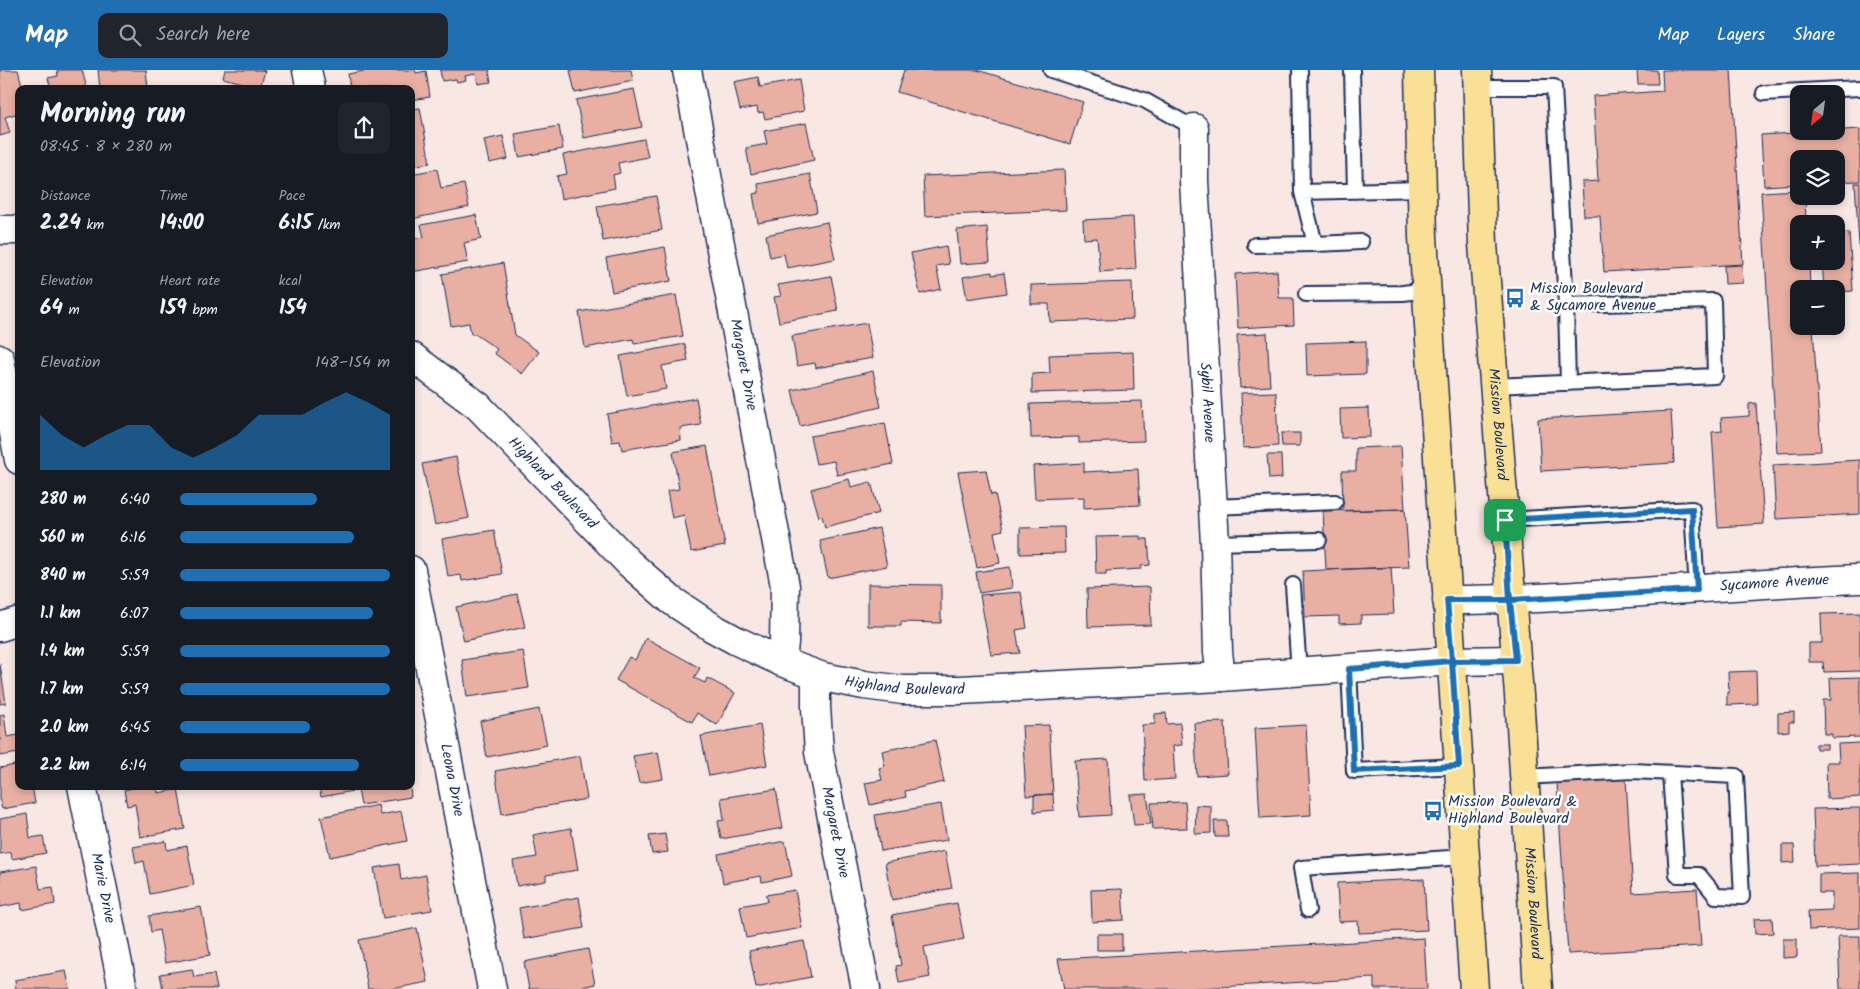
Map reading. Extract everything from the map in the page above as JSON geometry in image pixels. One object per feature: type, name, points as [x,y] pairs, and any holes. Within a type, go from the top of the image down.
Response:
[{"type":"main road","points":[[1419,70],[1427,290],[1474,989]]},
{"type":"main road","name":"Mission Boulevard","points":[[1477,79],[1483,244],[1516,660],[1538,989]]},
{"type":"street","points":[[307,70],[310,85]]},
{"type":"street","name":"Margaret Drive","points":[[687,70],[785,586],[782,662]]},
{"type":"street","name":"Sybil Avenue","points":[[1194,128],[1194,181],[1213,507],[1218,652],[1221,677]]},
{"type":"street","points":[[0,230],[15,230]]},
{"type":"street","points":[[0,359],[4,401],[15,444]]},
{"type":"street","name":"Highland Boulevard","points":[[415,359],[478,406],[629,563],[671,600],[713,628],[782,662],[816,675],[864,685],[903,690],[960,690],[1221,677],[1452,661],[1516,660]]},
{"type":"street","name":"Sycamore Avenue","points":[[1447,600],[1510,600],[1860,579]]},
{"type":"street","name":"Leona Drive","points":[[415,591],[492,989]]},
{"type":"street","points":[[0,626],[15,622]]},
{"type":"street","name":"Margaret Drive","points":[[816,675],[819,752],[866,989]]},
{"type":"street","name":"Marie Drive","points":[[83,790],[123,989]]},
{"type":"lane","points":[[1051,70],[1144,100],[1194,128]]},
{"type":"lane","points":[[1300,70],[1302,192],[1315,244]]},
{"type":"lane","points":[[1352,70],[1355,191]]},
{"type":"lane","points":[[1477,79],[1554,87],[1566,305],[1568,383]]},
{"type":"lane","points":[[1764,93],[1860,88]]},
{"type":"lane","points":[[1302,192],[1422,190]]},
{"type":"lane","points":[[1256,245],[1361,242]]},
{"type":"lane","points":[[1306,294],[1404,293],[1427,290]]},
{"type":"lane","points":[[1494,386],[1715,376],[1713,301],[1566,305]]},
{"type":"lane","points":[[1213,507],[1335,502]]},
{"type":"lane","points":[[1505,520],[1692,509],[1697,590]]},
{"type":"lane","points":[[1214,543],[1319,540]]},
{"type":"lane","points":[[1293,586],[1299,672]]},
{"type":"lane","points":[[1349,669],[1354,771],[1459,766]]},
{"type":"lane","points":[[1524,778],[1632,771],[1736,776],[1742,897],[1716,896],[1699,875],[1677,874],[1670,773]]},
{"type":"lane","points":[[1308,910],[1301,868],[1465,857]]},
{"type":"building","points":[[0,70],[18,70],[22,85],[15,85],[15,114],[5,117],[10,133],[0,136]]},
{"type":"building","points":[[57,70],[82,70],[86,85],[50,85],[48,78],[58,76]]},
{"type":"building","points":[[98,70],[146,70],[148,85],[100,85]]},
{"type":"building","points":[[225,70],[265,71],[261,85],[249,85],[223,78]]},
{"type":"building","points":[[369,70],[415,70],[416,73],[426,71],[430,97],[415,99],[415,85],[349,85],[348,74]]},
{"type":"building","points":[[440,70],[490,70],[491,82],[478,84],[476,74],[465,76],[466,80],[457,82],[456,79],[442,81]]},
{"type":"building","points":[[570,70],[631,70],[633,81],[575,93]]},
{"type":"building","points":[[904,70],[977,70],[1083,102],[1070,144],[897,92]]},
{"type":"building","points":[[1637,70],[1657,70],[1658,84],[1638,84]]},
{"type":"building","points":[[1662,70],[1731,70],[1743,264],[1604,272],[1600,216],[1584,216],[1582,182],[1598,181],[1593,96],[1663,91]]},
{"type":"building","points":[[758,77],[760,87],[799,80],[804,111],[765,119],[763,112],[758,113],[757,107],[740,110],[734,82]]},
{"type":"building","points":[[634,89],[642,127],[584,138],[576,100]]},
{"type":"building","points":[[420,108],[430,163],[415,165],[415,109]]},
{"type":"building","points":[[806,123],[814,160],[751,174],[746,148],[767,144],[764,131]]},
{"type":"building","points":[[559,126],[563,149],[519,157],[515,134]]},
{"type":"building","points":[[1860,129],[1860,181],[1845,182],[1845,150],[1790,150],[1790,185],[1764,186],[1761,135],[1790,133],[1790,140],[1845,140],[1845,130]]},
{"type":"building","points":[[503,136],[508,159],[489,163],[484,140]]},
{"type":"building","points":[[644,139],[648,157],[618,163],[620,173],[613,175],[615,188],[561,199],[557,176],[567,174],[563,155]]},
{"type":"building","points":[[437,169],[441,188],[464,184],[469,207],[415,218],[415,173]]},
{"type":"building","points":[[1064,170],[1066,210],[925,216],[923,176]]},
{"type":"building","points":[[810,174],[817,212],[758,223],[753,194],[759,193],[758,184]]},
{"type":"building","points":[[1855,183],[1860,183],[1860,259]]},
{"type":"building","points":[[1790,190],[1790,205],[1805,205],[1806,215],[1790,215],[1790,270],[1809,270],[1810,280],[1790,280],[1790,335],[1814,335],[1821,451],[1777,453],[1761,192]]},
{"type":"building","points":[[656,196],[662,230],[603,241],[597,206]]},
{"type":"building","points":[[476,215],[481,239],[464,243],[468,262],[415,271],[415,238],[424,237],[421,225]]},
{"type":"building","points":[[1133,217],[1136,269],[1100,272],[1097,238],[1084,239],[1083,220]]},
{"type":"building","points":[[827,222],[835,259],[787,268],[784,254],[770,257],[766,235]]},
{"type":"building","points":[[987,227],[990,262],[960,264],[957,230]]},
{"type":"building","points":[[1845,233],[1849,233],[1853,291],[1845,291],[1845,280],[1823,280],[1823,270],[1845,270]]},
{"type":"building","points":[[946,246],[949,264],[936,266],[941,289],[920,294],[911,253]]},
{"type":"building","points":[[665,247],[671,281],[612,292],[606,258]]},
{"type":"building","points":[[503,263],[515,335],[539,352],[522,374],[494,353],[497,349],[475,334],[471,334],[469,323],[451,326],[442,274]]},
{"type":"building","points":[[1742,265],[1743,283],[1725,284],[1724,266]]},
{"type":"building","points":[[1277,271],[1279,298],[1293,298],[1294,325],[1238,328],[1235,274]]},
{"type":"building","points":[[992,272],[992,275],[1004,273],[1007,293],[967,299],[963,277]]},
{"type":"building","points":[[831,276],[838,311],[779,322],[774,297],[781,296],[778,285]]},
{"type":"building","points":[[1132,282],[1133,319],[1050,322],[1049,304],[1031,304],[1031,285]]},
{"type":"building","points":[[676,295],[683,336],[634,344],[633,339],[585,348],[579,312]]},
{"type":"building","points":[[867,323],[873,358],[816,368],[815,363],[797,366],[792,336]]},
{"type":"building","points":[[1267,333],[1270,386],[1240,388],[1237,335]]},
{"type":"building","points":[[1366,341],[1366,374],[1307,376],[1306,343]]},
{"type":"building","points":[[685,344],[688,361],[662,366],[666,389],[627,396],[620,356]]},
{"type":"building","points":[[1133,352],[1134,390],[1032,393],[1032,374],[1050,373],[1049,355]]},
{"type":"building","points":[[873,371],[881,407],[800,426],[792,390]]},
{"type":"building","points":[[1276,392],[1278,446],[1243,448],[1241,393]]},
{"type":"building","points":[[696,398],[701,425],[680,428],[681,440],[622,450],[620,441],[612,442],[607,414]]},
{"type":"building","points":[[1142,401],[1144,441],[1079,443],[1079,437],[1031,438],[1030,404]]},
{"type":"building","points":[[1756,403],[1764,524],[1718,527],[1712,432],[1722,431],[1721,418],[1749,416],[1749,404]]},
{"type":"building","points":[[1369,408],[1370,437],[1341,438],[1340,409]]},
{"type":"building","points":[[1671,411],[1674,463],[1541,471],[1538,419]]},
{"type":"building","points":[[885,423],[893,464],[837,475],[834,461],[816,464],[810,436]]},
{"type":"building","points":[[1281,433],[1300,433],[1300,446],[1282,446]]},
{"type":"building","points":[[707,446],[725,546],[691,552],[684,515],[672,518],[667,491],[679,489],[673,452]]},
{"type":"building","points":[[1401,446],[1405,509],[1343,511],[1342,471],[1356,471],[1356,448]]},
{"type":"building","points":[[1267,455],[1281,455],[1282,478],[1269,479]]},
{"type":"building","points":[[456,457],[469,518],[435,525],[422,464]]},
{"type":"building","points":[[1860,460],[1860,514],[1776,519],[1773,465]]},
{"type":"building","points":[[1084,463],[1084,472],[1138,469],[1140,505],[1084,508],[1084,497],[1035,499],[1033,466]]},
{"type":"building","points":[[986,470],[991,495],[995,494],[1003,530],[994,532],[1000,563],[977,568],[958,472]]},
{"type":"building","points":[[849,479],[851,487],[871,482],[879,513],[825,527],[822,516],[819,517],[811,489]]},
{"type":"building","points":[[1405,509],[1409,567],[1326,570],[1323,511]]},
{"type":"building","points":[[1064,527],[1065,553],[1020,554],[1020,528]]},
{"type":"building","points":[[879,528],[887,566],[828,578],[820,541]]},
{"type":"building","points":[[494,530],[502,574],[462,581],[461,575],[448,577],[442,539]]},
{"type":"building","points":[[1140,536],[1140,539],[1148,539],[1150,565],[1141,566],[1141,569],[1106,571],[1106,574],[1096,574],[1095,537]]},
{"type":"building","points":[[1010,567],[1012,588],[979,593],[976,572]]},
{"type":"building","points":[[1391,567],[1394,614],[1361,615],[1361,623],[1339,624],[1339,616],[1305,617],[1303,571]]},
{"type":"building","points":[[868,584],[941,585],[941,623],[901,622],[901,626],[868,626]]},
{"type":"building","points":[[1150,587],[1151,625],[1088,627],[1087,589]]},
{"type":"building","points":[[1021,592],[1027,628],[1016,630],[1020,653],[991,655],[980,595]]},
{"type":"building","points":[[517,594],[525,627],[464,641],[456,607]]},
{"type":"building","points":[[1860,613],[1860,671],[1824,672],[1823,662],[1809,662],[1809,643],[1822,643],[1821,614]]},
{"type":"building","points":[[646,638],[700,668],[694,678],[705,683],[707,678],[735,693],[717,725],[697,713],[692,722],[616,680],[629,657],[635,660]]},
{"type":"building","points":[[523,651],[529,688],[467,697],[462,660]]},
{"type":"building","points":[[0,664],[6,703],[0,704]]},
{"type":"building","points":[[1756,671],[1757,704],[1727,705],[1727,692],[1729,692],[1728,672]]},
{"type":"building","points":[[1860,677],[1860,737],[1832,738],[1832,734],[1824,734],[1823,700],[1831,700],[1830,678]]},
{"type":"building","points":[[539,709],[547,745],[487,757],[480,721]]},
{"type":"building","points":[[1794,712],[1794,722],[1789,722],[1789,731],[1778,732],[1778,713]]},
{"type":"building","points":[[1166,713],[1167,724],[1180,723],[1182,745],[1173,746],[1175,779],[1145,781],[1142,725],[1155,724],[1155,714]]},
{"type":"building","points":[[4,714],[7,737],[15,736],[15,754],[0,756],[0,715]]},
{"type":"building","points":[[1225,722],[1228,774],[1197,776],[1194,723]]},
{"type":"building","points":[[760,725],[767,765],[709,776],[701,736]]},
{"type":"building","points":[[1049,725],[1053,794],[1026,796],[1022,726]]},
{"type":"building","points":[[1306,725],[1311,815],[1260,818],[1255,728]]},
{"type":"building","points":[[935,740],[944,782],[905,791],[906,797],[870,805],[865,783],[882,780],[879,768],[885,766],[882,751]]},
{"type":"building","points":[[1860,743],[1860,797],[1827,799],[1826,762],[1839,762],[1838,744]]},
{"type":"building","points":[[1816,744],[1827,744],[1827,749],[1816,749]]},
{"type":"building","points":[[658,752],[663,779],[639,783],[633,756]]},
{"type":"building","points":[[580,756],[587,799],[502,814],[495,771]]},
{"type":"building","points":[[1108,759],[1111,815],[1079,817],[1075,761]]},
{"type":"building","points":[[15,765],[15,790],[33,790],[35,803],[2,809],[0,802],[0,768]]},
{"type":"building","points":[[1626,779],[1633,893],[1697,889],[1701,946],[1568,954],[1557,783]]},
{"type":"building","points":[[776,789],[783,828],[721,839],[718,821],[724,820],[721,798]]},
{"type":"building","points":[[124,790],[157,790],[158,793],[178,790],[185,829],[140,837],[135,804],[127,806]]},
{"type":"building","points":[[320,790],[358,790],[321,797]]},
{"type":"building","points":[[358,790],[410,790],[411,797],[361,805]]},
{"type":"building","points":[[1053,794],[1054,810],[1034,812],[1034,795]]},
{"type":"building","points":[[1147,794],[1151,824],[1134,825],[1130,795]]},
{"type":"building","points":[[1185,802],[1187,828],[1153,829],[1151,803]]},
{"type":"building","points":[[941,804],[947,840],[881,851],[875,815]]},
{"type":"building","points":[[378,805],[380,815],[401,811],[407,841],[330,857],[321,817]]},
{"type":"building","points":[[1196,805],[1211,806],[1211,833],[1195,834]]},
{"type":"building","points":[[1860,808],[1860,864],[1815,866],[1813,809]]},
{"type":"building","points":[[27,814],[30,838],[43,836],[46,853],[12,859],[11,852],[0,854],[0,819]]},
{"type":"building","points":[[1214,821],[1227,821],[1228,837],[1215,837]]},
{"type":"building","points":[[571,828],[578,870],[546,875],[546,881],[517,886],[513,861],[537,857],[533,835]]},
{"type":"building","points":[[665,834],[668,852],[652,854],[649,836]]},
{"type":"building","points":[[166,841],[167,850],[187,846],[194,885],[150,894],[144,861],[136,863],[133,847]]},
{"type":"building","points":[[785,841],[792,876],[762,882],[761,876],[723,883],[718,854]]},
{"type":"building","points":[[1782,845],[1794,845],[1795,862],[1782,863]]},
{"type":"building","points":[[945,851],[952,888],[892,900],[885,863]]},
{"type":"building","points":[[399,864],[401,880],[426,875],[432,910],[383,918],[374,868]]},
{"type":"building","points":[[36,866],[40,889],[53,887],[55,904],[22,910],[21,903],[0,907],[0,872]]},
{"type":"building","points":[[1860,873],[1860,928],[1809,930],[1808,911],[1832,910],[1832,893],[1819,893],[1819,874]]},
{"type":"building","points":[[1424,879],[1427,930],[1359,933],[1358,921],[1339,922],[1337,883]]},
{"type":"building","points":[[1122,889],[1124,920],[1092,922],[1091,890]]},
{"type":"building","points":[[795,890],[802,928],[746,938],[740,906],[768,901],[766,895]]},
{"type":"building","points":[[579,897],[584,928],[524,939],[519,908]]},
{"type":"building","points":[[957,903],[964,939],[924,947],[930,977],[899,983],[896,966],[901,965],[892,915]]},
{"type":"building","points":[[201,907],[210,955],[165,963],[159,930],[151,932],[149,916]]},
{"type":"building","points":[[1772,918],[1773,933],[1755,934],[1754,919]]},
{"type":"building","points":[[417,928],[428,982],[392,989],[368,989],[359,940]]},
{"type":"building","points":[[1097,934],[1122,934],[1122,950],[1097,950]]},
{"type":"building","points":[[1838,936],[1860,936],[1860,989],[1840,989]]},
{"type":"building","points":[[1424,938],[1427,989],[1374,989],[1374,978],[1183,989],[1064,989],[1058,959]]},
{"type":"building","points":[[1783,939],[1797,939],[1797,957],[1783,958]]},
{"type":"building","points":[[804,941],[811,977],[756,988],[749,951]]},
{"type":"building","points":[[588,949],[595,984],[573,989],[529,989],[524,962]]},
{"type":"building","points":[[192,969],[194,977],[214,974],[217,989],[163,989],[160,974]]},
{"type":"building","points":[[66,971],[70,989],[16,989],[15,980]]},
{"type":"place","name":"Mission Boulevard & Sycamore Avenue","points":[[1515,298]]},
{"type":"place","name":"Mission Boulevard & Highland Boulevard","points":[[1433,811]]},
{"type":"route","points":[[1505,520],[1510,600],[1447,600],[1452,661],[1349,669],[1354,771],[1459,766],[1452,661],[1516,660],[1510,600],[1697,590],[1692,509],[1505,520]]}]
